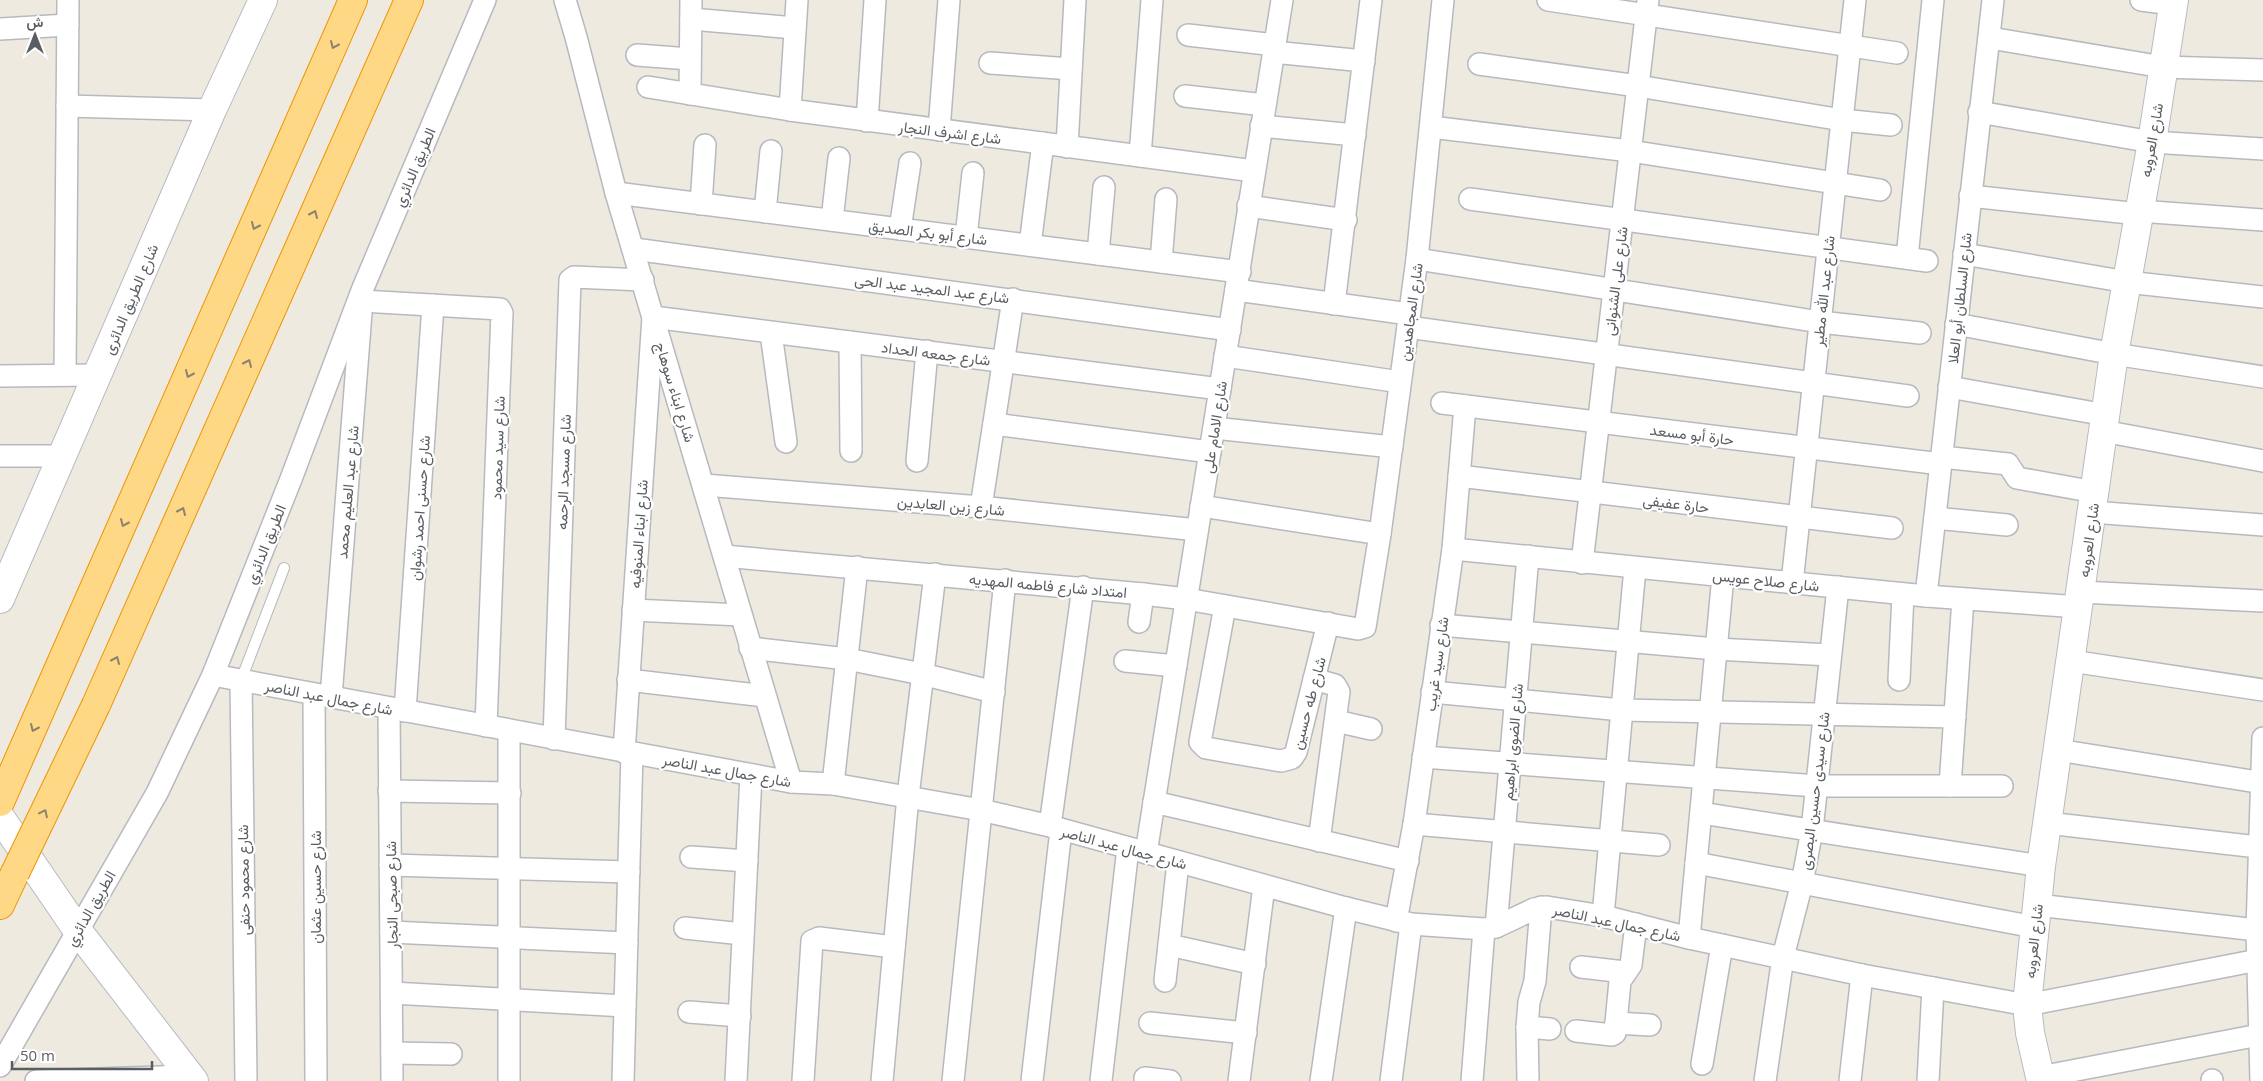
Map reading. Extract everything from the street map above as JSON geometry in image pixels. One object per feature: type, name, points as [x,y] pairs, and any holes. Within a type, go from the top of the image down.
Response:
[{"type":"highway","points":[[0,802],[353,0]]},
{"type":"highway","points":[[0,905],[96,704],[409,0]]},
{"type":"street","points":[[64,375],[68,0]]},
{"type":"street","name":"شارع الطريق الدائرى","points":[[0,599],[212,110],[263,0]]},
{"type":"street","name":"الطريق الدائري","points":[[0,1066],[157,793],[213,675],[363,294],[485,0]]},
{"type":"street","name":"شارع ابناء سوهاج","points":[[565,0],[616,193],[791,782]]},
{"type":"street","points":[[790,110],[797,0]]},
{"type":"street","points":[[867,121],[875,0]]},
{"type":"street","points":[[939,130],[949,0]]},
{"type":"street","points":[[1068,147],[1075,0]]},
{"type":"street","points":[[1140,156],[1152,0]]},
{"type":"street","name":"شارع الامام على","points":[[1101,1081],[1137,851],[1154,802],[1282,0]]},
{"type":"street","points":[[1334,304],[1346,220],[1371,0]]},
{"type":"street","name":"شارع المجاهدين","points":[[1367,623],[1417,259],[1443,0]]},
{"type":"street","points":[[1548,0],[1647,8],[1850,48],[1897,54]]},
{"type":"street","name":"شارع عبد الله مطير","points":[[1792,583],[1855,0]]},
{"type":"street","points":[[1470,199],[1622,218],[1917,260],[1933,0]]},
{"type":"street","name":"شارع السلطان أبو العلا","points":[[1926,596],[1993,0]]},
{"type":"street","points":[[2141,0],[2173,2]]},
{"type":"street","name":"شارع العروبه","points":[[2041,1079],[2030,1033],[2027,1005],[2041,866],[2114,354],[2152,142],[2173,2]]},
{"type":"street","name":"شارع على الشنوانى","points":[[1582,563],[1647,8]]},
{"type":"street","points":[[690,94],[691,10],[795,28]]},
{"type":"street","points":[[0,30],[68,26]]},
{"type":"street","points":[[1188,35],[1364,61]]},
{"type":"street","points":[[1990,38],[2163,67],[2263,70]]},
{"type":"street","points":[[637,55],[690,59]]},
{"type":"street","points":[[990,64],[1071,69]]},
{"type":"street","points":[[1479,64],[1638,86],[1842,120],[1891,125]]},
{"type":"street","name":"شارع اشرف النجار","points":[[648,87],[867,121],[1254,171]]},
{"type":"street","points":[[1185,96],[1263,116],[1355,135]]},
{"type":"street","points":[[67,106],[212,110]]},
{"type":"street","points":[[1979,112],[2152,142],[2263,148]]},
{"type":"street","points":[[1431,127],[1630,151],[1880,190]]},
{"type":"street","points":[[1030,245],[1042,144]]},
{"type":"street","points":[[701,204],[705,145]]},
{"type":"street","points":[[765,212],[772,151]]},
{"type":"street","points":[[832,220],[839,158]]},
{"type":"street","points":[[900,229],[910,163]]},
{"type":"street","points":[[966,237],[973,173]]},
{"type":"street","points":[[1098,254],[1104,187]]},
{"type":"street","name":"شارع أبو بكر الصديق","points":[[616,193],[1161,262],[1408,320],[1606,356],[1908,396]]},
{"type":"street","points":[[1970,196],[2139,212],[2263,220]]},
{"type":"street","points":[[1161,262],[1166,199]]},
{"type":"street","points":[[1248,206],[1346,220]]},
{"type":"street","name":"شارع عبد المجيد عبد الحى","points":[[634,249],[1230,330]]},
{"type":"street","points":[[1964,254],[2127,282],[2263,297]]},
{"type":"street","points":[[1417,259],[1820,322],[1920,333]]},
{"type":"street","name":"شارع مسجد الرحمه","points":[[554,739],[570,280],[574,277],[643,280]]},
{"type":"street","name":"شارع سيد محمود","points":[[363,294],[433,305],[500,309],[502,312],[486,726]]},
{"type":"street","name":"شارع عبد العليم محمد","points":[[322,695],[363,294]]},
{"type":"street","points":[[981,507],[1013,299]]},
{"type":"street","name":"شارع حسنى احمد رشوان","points":[[397,710],[433,305]]},
{"type":"street","name":"شارع جمعه الحداد","points":[[653,317],[1220,388]]},
{"type":"street","name":"شارع ابناء المنوفيه","points":[[622,1081],[629,872],[628,680],[653,317]]},
{"type":"street","points":[[1956,324],[2114,354],[2263,377]]},
{"type":"street","points":[[772,333],[786,442]]},
{"type":"street","points":[[850,342],[851,451]]},
{"type":"street","points":[[918,461],[928,352]]},
{"type":"street","points":[[1225,356],[1400,382]]},
{"type":"street","points":[[0,376],[97,375]]},
{"type":"street","points":[[1949,387],[2263,460]]},
{"type":"street","name":"حارة أبو مسعد","points":[[1442,404],[1806,448],[1941,461],[2008,464],[2017,478],[2094,502]]},
{"type":"street","name":"شارع سيد غريب","points":[[1391,1081],[1408,861],[1453,549],[1465,406]]},
{"type":"street","points":[[994,424],[1210,452]]},
{"type":"street","points":[[1214,428],[1392,447]]},
{"type":"street","points":[[0,456],[62,456]]},
{"type":"street","name":"حارة عفيفى","points":[[1459,476],[1892,528]]},
{"type":"street","name":"شارع زين العابدين","points":[[704,485],[981,507],[1197,530]]},
{"type":"street","points":[[2094,502],[2263,525]]},
{"type":"street","points":[[1201,506],[1380,534]]},
{"type":"street","points":[[1935,518],[2007,525]]},
{"type":"street","name":"شارع صلاح عويس","points":[[1453,549],[1963,599],[2263,602]]},
{"type":"street","name":"امتداد شارع فاطمه المهديه","points":[[724,556],[1083,587],[1186,599],[1360,629],[1367,623]]},
{"type":"street","name":"شارع الضوى ابراهيم","points":[[1472,1081],[1490,928],[1504,832],[1528,556]]},
{"type":"street","points":[[833,784],[857,567]]},
{"type":"street","points":[[1603,916],[1635,568]]},
{"type":"street","points":[[882,1081],[908,796],[935,574]]},
{"type":"street","points":[[1689,938],[1723,576]]},
{"type":"street","points":[[953,1081],[980,810],[1006,580]]},
{"type":"street","points":[[1032,1081],[1056,828],[1083,587]]},
{"type":"street","name":"شارع سيدى حسين البصرى","points":[[1765,1081],[1783,957],[1802,883],[1812,830],[1838,587]]},
{"type":"street","points":[[1139,622],[1143,594]]},
{"type":"street","points":[[1899,680],[1903,594]]},
{"type":"street","points":[[1950,786],[1963,599]]},
{"type":"street","name":"شارع طه حسين","points":[[1225,606],[1199,739],[1203,746],[1281,761],[1292,758],[1296,752],[1328,623]]},
{"type":"street","points":[[633,610],[741,615]]},
{"type":"street","points":[[1441,625],[1628,642],[1830,655]]},
{"type":"street","points":[[750,648],[847,659],[922,674],[994,692]]},
{"type":"street","points":[[1125,661],[1176,666]]},
{"type":"street","points":[[2071,661],[2263,690]]},
{"type":"street","name":"شارع جمال عبد الناصر","points":[[213,675],[751,775],[791,782],[833,784],[980,810],[1056,828],[1264,886],[1404,922],[1490,928],[1541,907],[1603,916],[1689,938],[1862,975],[2027,1005]]},
{"type":"street","points":[[1314,679],[1337,686],[1339,692],[1319,841]]},
{"type":"street","name":"شارع محمود حنفى","points":[[240,680],[246,1081]]},
{"type":"street","points":[[628,680],[765,696]]},
{"type":"street","points":[[1432,692],[1622,710],[1955,717]]},
{"type":"street","name":"شارع حسين عثمان","points":[[316,1081],[322,695]]},
{"type":"street","name":"شارع صبحى النجار","points":[[392,1081],[389,791],[397,710]]},
{"type":"street","points":[[1336,721],[1371,728]]},
{"type":"street","points":[[509,730],[509,1081]]},
{"type":"street","points":[[2261,1074],[2259,1035],[2261,991],[2257,930],[2263,738]]},
{"type":"street","points":[[2058,750],[2262,783]]},
{"type":"street","points":[[1423,756],[1704,779],[1817,786],[2002,786]]},
{"type":"street","points":[[736,1081],[751,775]]},
{"type":"street","points":[[389,791],[510,793]]},
{"type":"street","points":[[1154,802],[1408,861]]},
{"type":"street","points":[[1701,813],[2041,866]]},
{"type":"street","points":[[0,817],[78,931],[192,1079]]},
{"type":"street","points":[[2047,823],[2260,856]]},
{"type":"street","points":[[1414,824],[1659,845]]},
{"type":"street","points":[[691,856],[747,861]]},
{"type":"street","points":[[1165,981],[1178,862]]},
{"type":"street","points":[[1696,863],[1802,883],[2035,916],[2257,930]]},
{"type":"street","points":[[390,865],[629,872]]},
{"type":"street","points":[[1239,1081],[1264,886]]},
{"type":"street","points":[[1528,1081],[1529,1002],[1534,981],[1541,907]]},
{"type":"street","points":[[1321,1081],[1346,908]]},
{"type":"street","points":[[1576,1032],[1612,1035],[1616,1032],[1620,981],[1631,966],[1636,924]]},
{"type":"street","points":[[685,928],[743,934]]},
{"type":"street","points":[[391,932],[627,943]]},
{"type":"street","points":[[803,1081],[812,941],[819,938],[894,947]]},
{"type":"street","points":[[1169,945],[1255,964]]},
{"type":"street","points":[[1702,1064],[1722,945]]},
{"type":"street","points":[[2027,1005],[2258,960]]},
{"type":"street","points":[[1580,967],[1625,972]]},
{"type":"street","points":[[1850,1081],[1862,975]]},
{"type":"street","points":[[1928,1081],[1933,988]]},
{"type":"street","points":[[392,993],[625,1006]]},
{"type":"street","points":[[689,1012],[740,1016]]},
{"type":"street","points":[[1150,1023],[1246,1033]]},
{"type":"street","points":[[1616,1023],[1650,1025]]},
{"type":"street","points":[[1528,1027],[1550,1029]]},
{"type":"street","points":[[2041,1079],[2259,1035]]},
{"type":"street","points":[[392,1053],[451,1054]]},
{"type":"street","points":[[1145,1078],[1170,1081]]},
{"type":"street","points":[[36,1081],[192,1079]]},
{"type":"lane","points":[[240,680],[284,568]]}]
